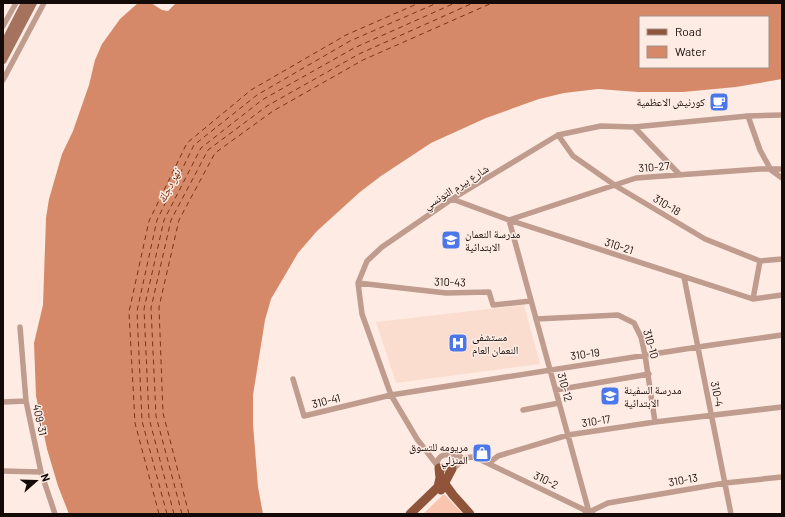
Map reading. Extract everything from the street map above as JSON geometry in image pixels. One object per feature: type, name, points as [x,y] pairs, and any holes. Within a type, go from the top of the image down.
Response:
[{"type":"main road","points":[[410,514],[438,487],[440,478],[438,466]]},
{"type":"main road","points":[[418,514],[439,493],[452,469]]},
{"type":"main road","points":[[445,484],[470,514]]},
{"type":"street","points":[[3,26],[16,3]]},
{"type":"street","points":[[4,53],[25,3]]},
{"type":"street","points":[[4,53],[33,3]]},
{"type":"street","points":[[3,80],[44,3]]},
{"type":"street","name":"شارع بيرم التونسي","points":[[438,466],[417,439],[391,395],[362,314],[358,283],[367,261],[382,247],[452,199],[558,135],[601,126],[634,127],[748,116],[782,115]]},
{"type":"street","points":[[748,116],[760,150],[772,170],[782,178]]},
{"type":"street","points":[[634,127],[680,175]]},
{"type":"street","name":"310-18","points":[[558,135],[573,156],[616,186],[705,239],[760,261],[782,259]]},
{"type":"street","name":"310-27","points":[[510,220],[616,186],[636,178],[782,169]]},
{"type":"street","name":"310-21","points":[[452,199],[510,220],[753,299],[782,295]]},
{"type":"street","name":"310-12","points":[[510,220],[589,513]]},
{"type":"street","points":[[753,299],[760,261]]},
{"type":"street","name":"310-4","points":[[684,277],[730,514]]},
{"type":"street","name":"310-43","points":[[358,283],[446,293],[489,292],[493,305],[531,300]]},
{"type":"street","name":"310-10","points":[[536,319],[618,315],[634,323],[641,337],[646,356],[655,422]]},
{"type":"street","name":"409-31","points":[[20,327],[26,401],[41,472],[55,514]]},
{"type":"street","name":"310-19","points":[[391,395],[782,335]]},
{"type":"street","points":[[556,390],[649,374]]},
{"type":"street","name":"310-41","points":[[293,379],[304,416],[391,395]]},
{"type":"street","points":[[3,402],[26,401]]},
{"type":"street","points":[[523,410],[559,403]]},
{"type":"street","name":"310-17","points":[[489,463],[498,456],[568,435],[782,406]]},
{"type":"street","points":[[427,453],[436,456],[453,454],[459,455],[462,458],[458,465],[452,469],[444,470],[438,466],[437,460],[441,456]]},
{"type":"street","name":"310-2","points":[[462,458],[473,457],[489,463],[589,513]]},
{"type":"street","points":[[3,472],[41,472]]},
{"type":"street","name":"310-13","points":[[589,513],[608,504],[725,483],[782,477]]},
{"type":"shaded area","name":"مستشفى النعمان العام","points":[[524,305],[540,364],[396,383],[376,322]]},
{"type":"shaded area","points":[[444,494],[463,514],[423,514]]},
{"type":"water","name":"نهر دجلة","points":[[138,3],[151,3],[162,10],[168,11],[176,3],[782,3],[782,79],[736,87],[683,92],[638,92],[598,89],[564,93],[539,99],[486,118],[431,143],[381,176],[360,192],[317,231],[298,253],[271,299],[265,320],[253,395],[253,424],[258,487],[263,514],[69,514],[58,486],[47,449],[36,396],[34,343],[43,305],[46,218],[49,199],[62,154],[73,131],[89,85],[95,60],[102,44],[120,19]]},
{"type":"ferry route","points":[[159,514],[135,423],[129,312],[149,221],[187,143],[251,90],[346,35],[419,3]]},
{"type":"ferry route","points":[[167,514],[142,421],[137,311],[157,220],[194,145],[257,95],[350,41],[437,3]]},
{"type":"ferry route","points":[[174,514],[149,418],[144,309],[164,220],[201,148],[262,100],[354,48],[455,3]]},
{"type":"ferry route","points":[[182,514],[156,416],[151,308],[171,220],[208,150],[267,106],[359,54],[473,3]]},
{"type":"ferry route","points":[[189,514],[163,413],[159,307],[179,220],[215,153],[273,111],[363,60],[492,3]]},
{"type":"place","name":"كورنيش الاعظمية","points":[[719,102]]},
{"type":"place","name":"مدرسة النعمان الابتدائية","points":[[451,240]]},
{"type":"place","name":"مستشفى النعمان العام","points":[[458,343]]},
{"type":"place","name":"مدرسة السفينة الابتدائية","points":[[610,396]]},
{"type":"place","name":"مريومه للتسوق المنزلي","points":[[482,453]]}]
